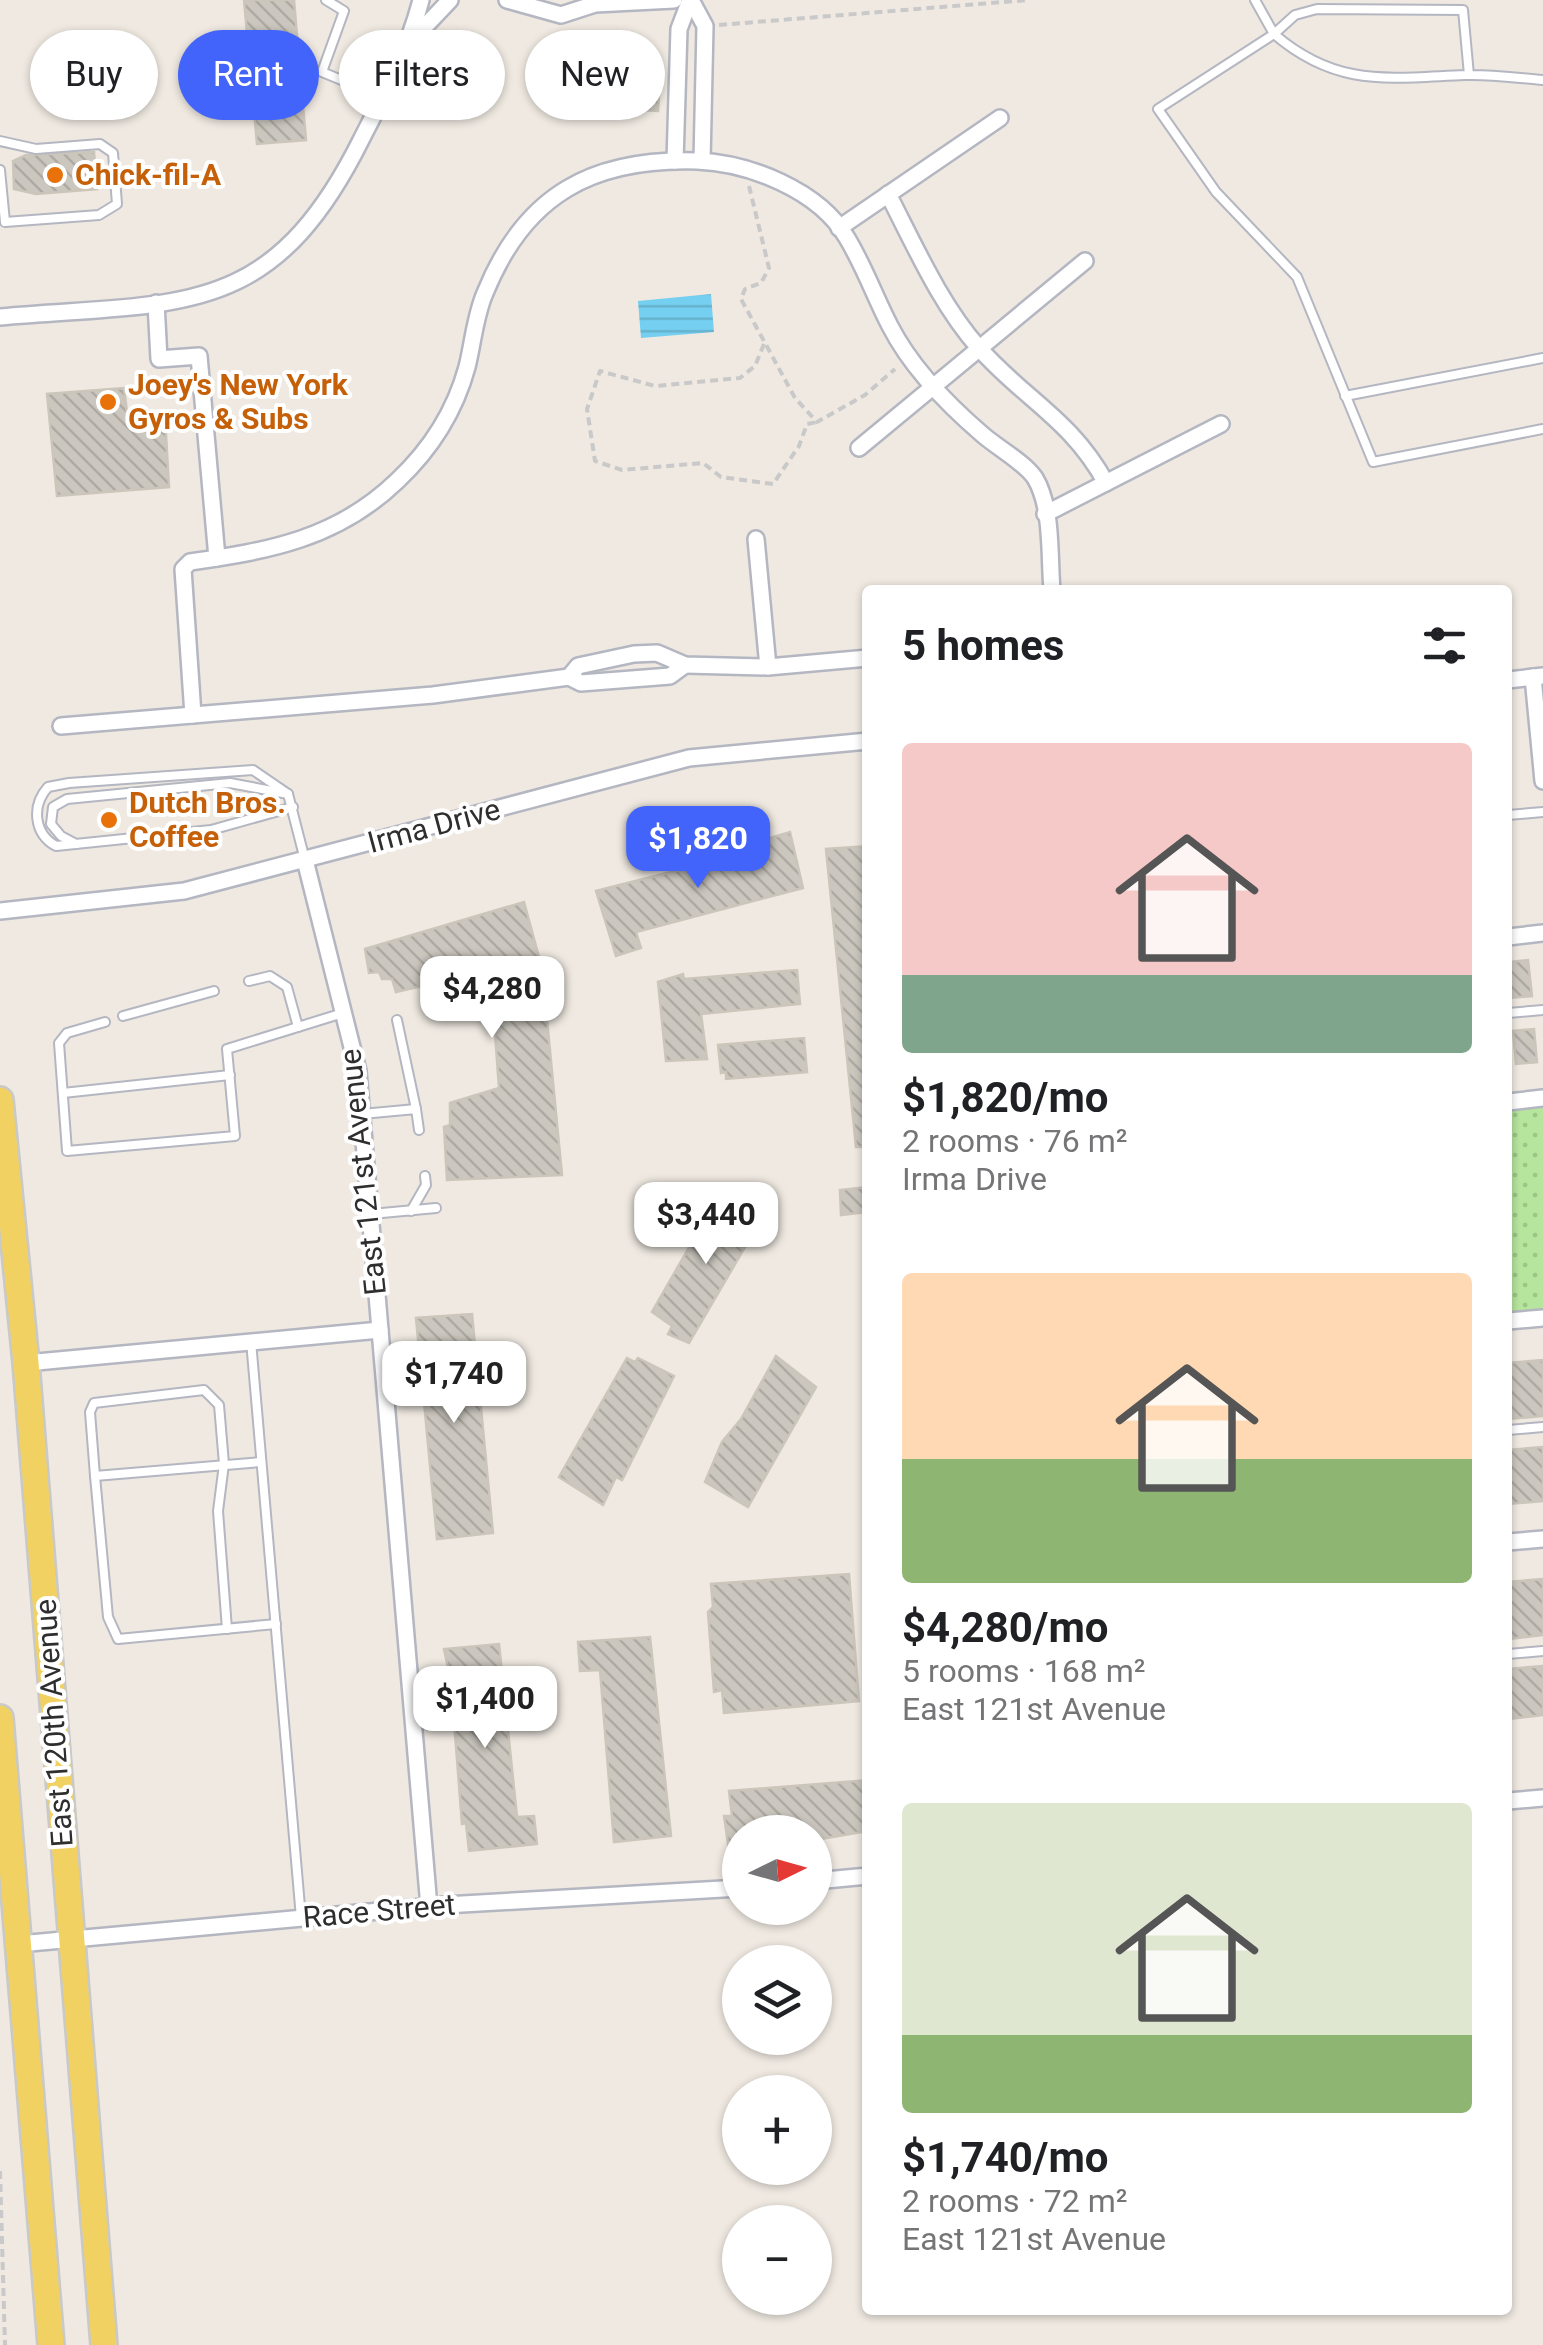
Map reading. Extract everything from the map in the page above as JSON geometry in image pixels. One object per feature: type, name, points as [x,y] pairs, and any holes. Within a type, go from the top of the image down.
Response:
[{"type":"main road","name":"East 120th Avenue","points":[[0,1100],[26,1363],[104,2345]]},
{"type":"main road","name":"East 120th Avenue","points":[[0,1718],[50,2345]]},
{"type":"street","points":[[414,30],[421,0]]},
{"type":"street","points":[[421,30],[450,0]]},
{"type":"street","points":[[507,0],[560,15],[590,2],[674,0]]},
{"type":"street","points":[[690,0],[706,26],[702,161]]},
{"type":"street","points":[[675,161],[681,80],[678,29],[690,0]]},
{"type":"street","points":[[839,228],[1000,118]]},
{"type":"street","points":[[0,318],[156,303],[196,297],[235,284],[265,267],[296,240],[339,184],[371,120]]},
{"type":"street","points":[[193,715],[184,569],[190,562],[279,549],[342,521],[395,483],[431,444],[451,410],[466,371],[483,296],[511,240],[543,204],[590,174],[646,161],[702,161],[746,169],[805,196],[839,228],[910,356],[933,387],[1034,477],[1045,514],[1052,585]]},
{"type":"street","points":[[888,194],[928,271],[979,348],[1075,433],[1106,483]]},
{"type":"street","points":[[859,448],[1085,261]]},
{"type":"street","points":[[156,303],[159,359],[199,356],[217,558]]},
{"type":"street","points":[[1045,514],[1221,424]]},
{"type":"street","points":[[756,540],[768,667]]},
{"type":"street","points":[[568,677],[578,666],[634,654],[658,653],[685,665],[768,667],[862,659]]},
{"type":"street","points":[[62,726],[433,695],[568,677],[581,683],[670,676],[685,665]]},
{"type":"street","points":[[1512,680],[1538,677],[1543,781]]},
{"type":"street","name":"Irma Drive","points":[[0,911],[184,891],[689,758],[862,742]]},
{"type":"street","name":"East 121st Avenue","points":[[305,860],[358,1070],[429,1907]]},
{"type":"street","points":[[1512,937],[1543,934]]},
{"type":"street","points":[[1512,1102],[1543,1098]]},
{"type":"street","points":[[1512,1321],[1543,1318]]},
{"type":"street","points":[[26,1363],[380,1330]]},
{"type":"street","points":[[1512,1542],[1543,1539]]},
{"type":"street","points":[[1512,1801],[1543,1798]]},
{"type":"street","points":[[832,1879],[862,1877]]},
{"type":"street","name":"Race Street","points":[[18,1944],[429,1907],[722,1889]]},
{"type":"lane","points":[[326,0],[344,11],[322,72],[339,79]]},
{"type":"lane","points":[[1256,0],[1274,34],[1298,55],[1336,73],[1391,80],[1469,75],[1543,80]]},
{"type":"lane","points":[[1469,75],[1463,10],[1318,9],[1296,16],[1158,109],[1216,192],[1298,277],[1373,462],[1543,428]]},
{"type":"lane","points":[[0,141],[36,149],[100,144],[113,152],[117,204],[99,215],[4,222],[0,170]]},
{"type":"lane","points":[[1345,396],[1543,358]]},
{"type":"lane","points":[[293,808],[238,825],[80,846],[56,846],[38,826],[39,797],[48,787],[237,768],[267,776],[288,794],[293,808],[305,860]]},
{"type":"lane","points":[[80,846],[60,836],[51,824],[53,807],[58,802],[93,794],[230,783],[288,794]]},
{"type":"lane","points":[[1512,816],[1543,812]]},
{"type":"lane","points":[[250,981],[270,976],[287,986],[298,1026]]},
{"type":"lane","points":[[123,1016],[214,991]]},
{"type":"lane","points":[[1512,1014],[1543,1010]]},
{"type":"lane","points":[[104,1022],[67,1033],[59,1044],[67,1151],[235,1136],[227,1049],[343,1013]]},
{"type":"lane","points":[[397,1020],[419,1130]]},
{"type":"lane","points":[[62,1093],[230,1075]]},
{"type":"lane","points":[[362,1114],[416,1109]]},
{"type":"lane","points":[[411,1210],[426,1185],[425,1176]]},
{"type":"lane","points":[[370,1214],[436,1208]]},
{"type":"lane","points":[[251,1341],[301,1918]]},
{"type":"lane","points":[[228,1629],[218,1511],[224,1464],[219,1405],[204,1390],[99,1400],[91,1406],[95,1476],[108,1617],[118,1638],[228,1629],[276,1624]]},
{"type":"lane","points":[[184,1392],[186,1406]]},
{"type":"lane","points":[[156,1395],[157,1408]]},
{"type":"lane","points":[[126,1398],[127,1410]]},
{"type":"lane","points":[[1512,1430],[1543,1427]]},
{"type":"lane","points":[[95,1476],[190,1463],[262,1462]]},
{"type":"lane","points":[[1512,1654],[1543,1651]]},
{"type":"path","points":[[706,26],[1028,0]]},
{"type":"path","points":[[746,169],[769,268],[761,283],[745,289],[741,299],[795,398],[817,422]]},
{"type":"path","points":[[764,344],[755,366],[740,378],[655,386],[600,371],[586,409],[595,460],[622,470],[702,463],[721,477],[773,484],[798,446],[807,424],[865,395],[910,356]]},
{"type":"path","points":[[0,2171],[5,2345]]},
{"type":"green space","points":[[1543,1098],[1543,1318],[1512,1321],[1512,1102]]},
{"type":"water","points":[[711,294],[714,332],[641,338],[638,301]]},
{"type":"building","points":[[244,0],[294,0],[297,30],[247,30]]},
{"type":"building","points":[[255,120],[304,120],[306,140],[257,144]]},
{"type":"building","name":"Chick-fil-A","points":[[94,152],[97,189],[36,194],[14,189],[13,161],[26,155]]},
{"type":"building","points":[[124,388],[128,421],[165,417],[169,487],[57,496],[47,394]]},
{"type":"building","points":[[790,832],[803,888],[636,932],[641,948],[616,956],[596,891],[765,848],[763,840]]},
{"type":"building","points":[[862,846],[862,1147],[856,1147],[826,849]]},
{"type":"building","points":[[524,902],[542,968],[562,1175],[447,1180],[444,1127],[450,1125],[450,1103],[499,1088],[492,991],[483,972],[396,992],[392,979],[382,979],[379,972],[369,973],[365,949]]},
{"type":"building","points":[[1528,960],[1532,996],[1512,998],[1512,962]]},
{"type":"building","points":[[797,970],[800,1004],[701,1014],[707,1059],[666,1061],[658,982],[683,974],[684,979]]},
{"type":"building","points":[[1534,1029],[1537,1062],[1516,1064],[1513,1031]]},
{"type":"building","points":[[804,1038],[807,1072],[726,1079],[726,1072],[721,1073],[718,1045]]},
{"type":"building","points":[[862,1188],[862,1213],[841,1215],[840,1190]]},
{"type":"building","points":[[719,1195],[762,1218],[689,1343],[668,1334],[672,1326],[652,1312]]},
{"type":"building","points":[[472,1314],[493,1533],[437,1539],[416,1318]]},
{"type":"building","points":[[776,1356],[816,1387],[748,1507],[705,1482],[722,1442],[741,1419]]},
{"type":"building","points":[[627,1358],[635,1362],[638,1358],[674,1376],[622,1480],[616,1477],[603,1505],[559,1477]]},
{"type":"building","points":[[1543,1360],[1543,1416],[1512,1419],[1512,1363]]},
{"type":"building","points":[[1543,1447],[1543,1501],[1512,1504],[1512,1450]]},
{"type":"building","points":[[849,1574],[859,1701],[724,1713],[722,1690],[714,1692],[708,1612],[713,1607],[711,1584]]},
{"type":"building","points":[[1543,1579],[1543,1635],[1512,1639],[1512,1582]]},
{"type":"building","points":[[650,1637],[671,1836],[614,1842],[600,1670],[580,1671],[578,1642]]},
{"type":"building","points":[[499,1644],[517,1817],[534,1816],[537,1844],[469,1851],[466,1823],[462,1824],[451,1682],[444,1649]]},
{"type":"building","points":[[1543,1666],[1543,1715],[1512,1719],[1512,1669]]},
{"type":"building","points":[[862,1780],[862,1832],[832,1837],[832,1815],[732,1815],[729,1791]]},
{"type":"place","name":"Chick-fil-A","points":[[55,175]]},
{"type":"place","name":"Joey's New York Gyros & Subs","points":[[108,402]]},
{"type":"place","name":"Dutch Bros. Coffee","points":[[109,820]]}]
